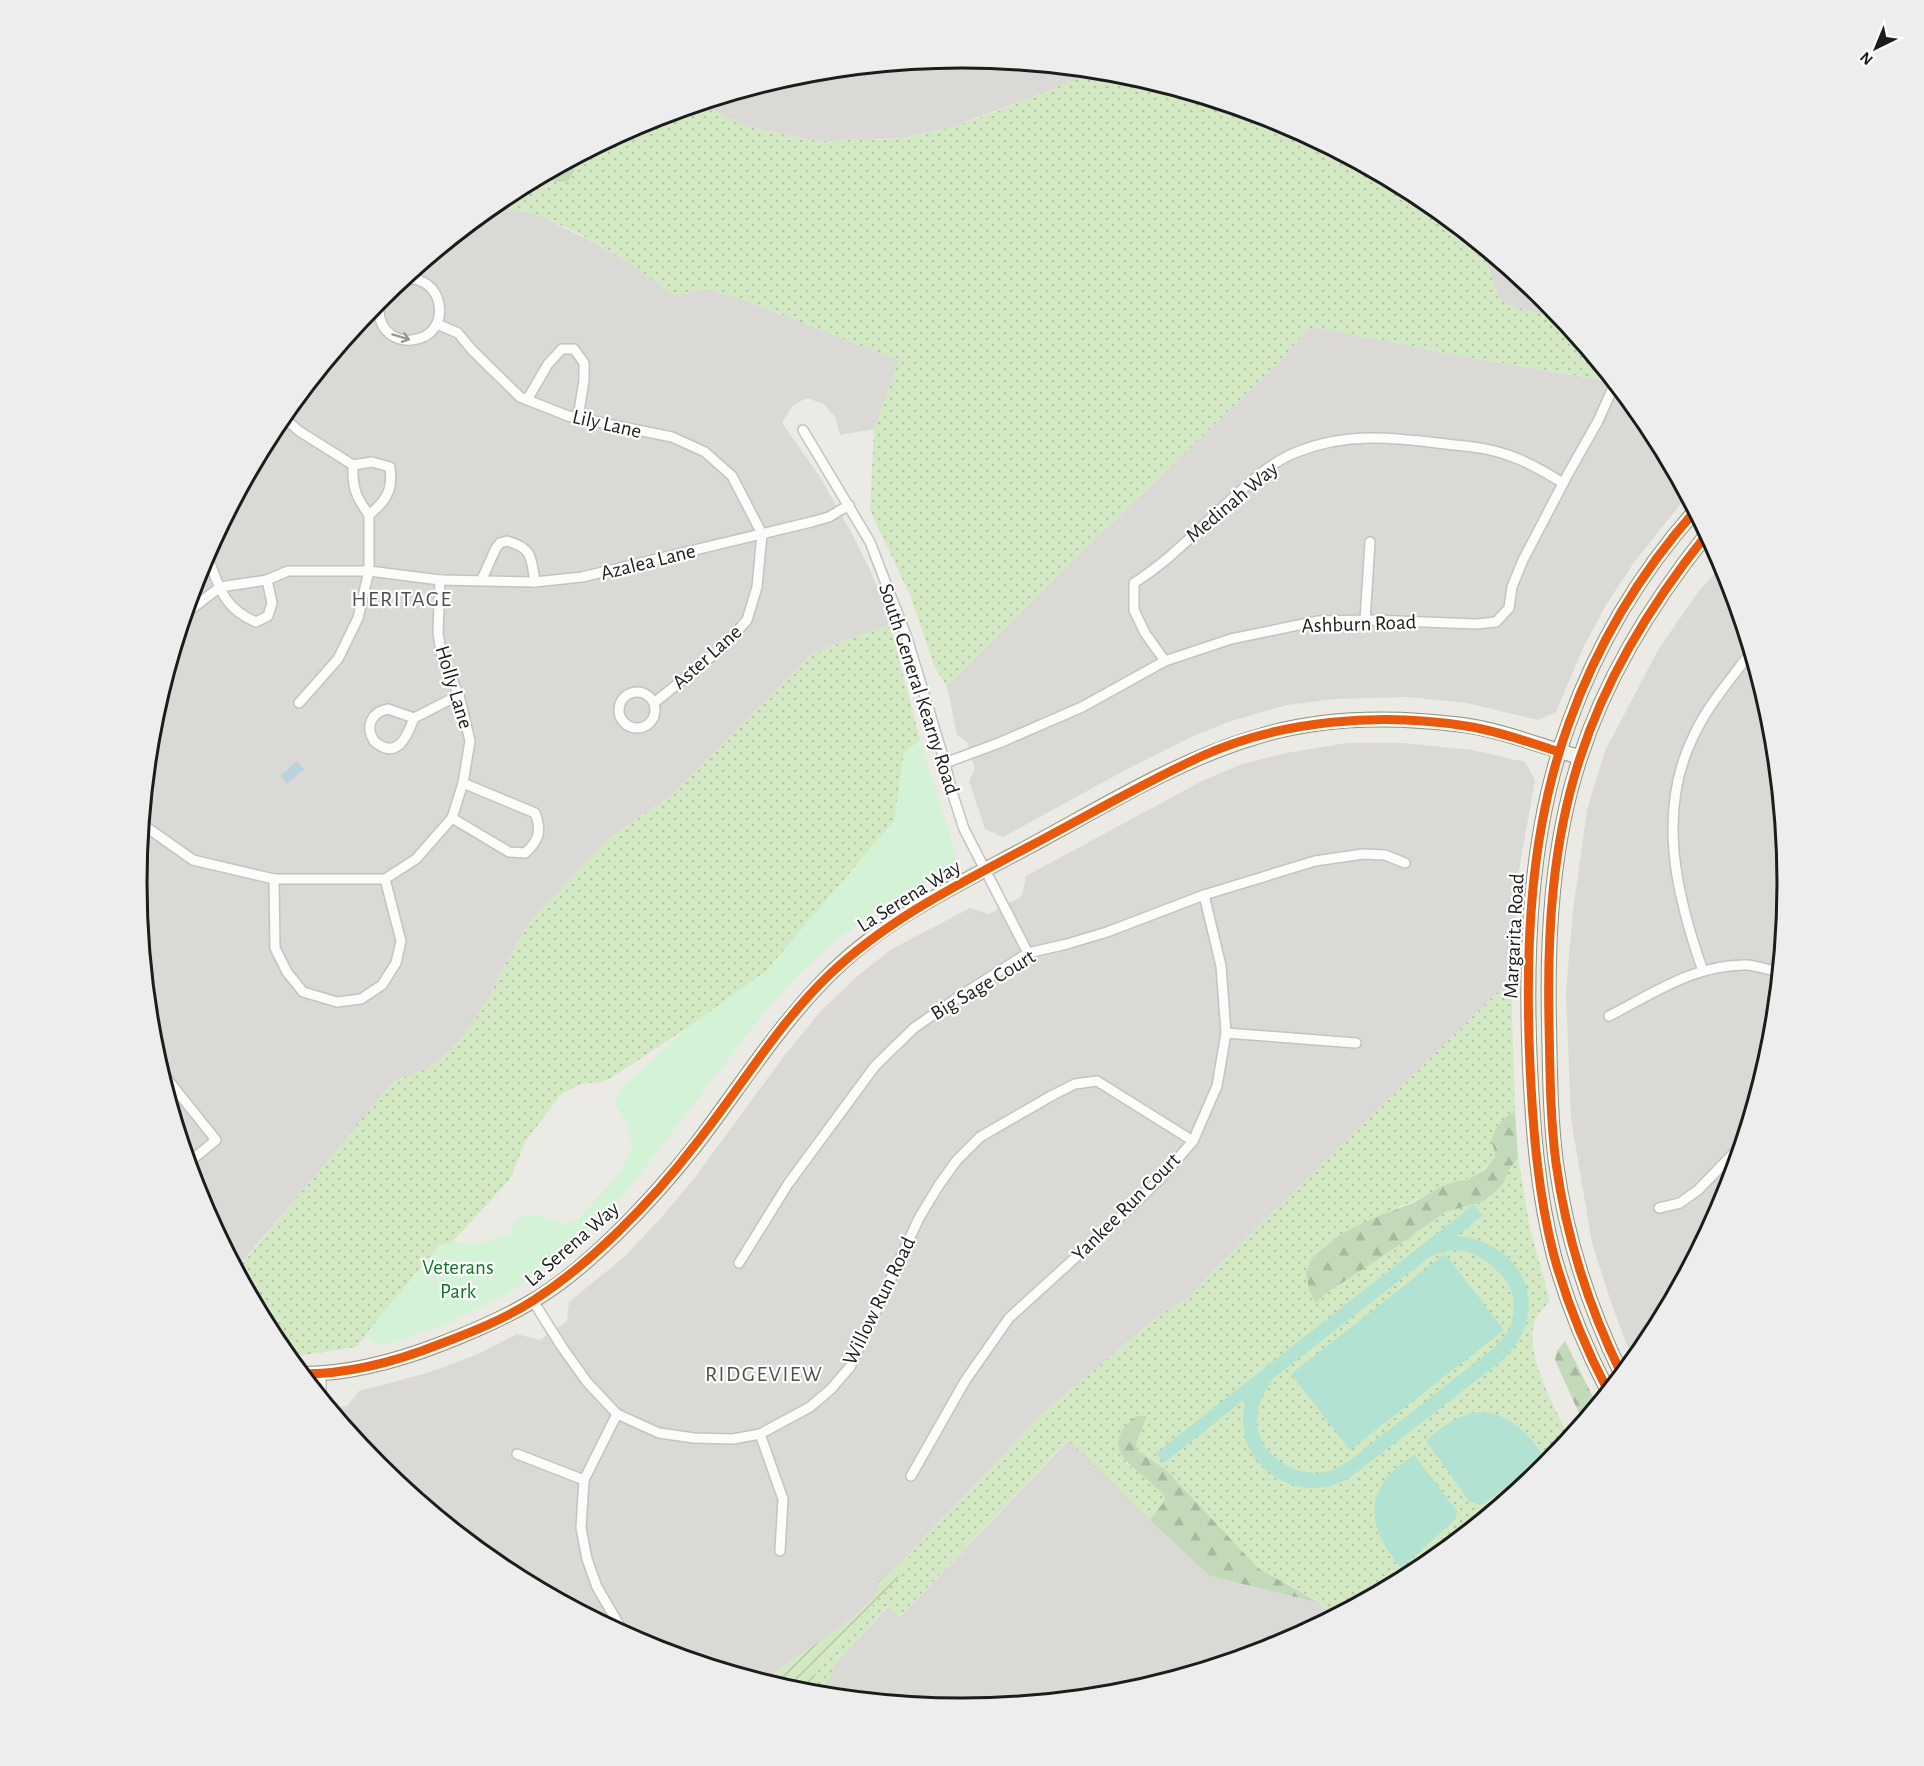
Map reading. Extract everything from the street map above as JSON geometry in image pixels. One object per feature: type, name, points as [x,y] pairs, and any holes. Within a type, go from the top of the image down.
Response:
[{"type":"main road","name":"Margarita Road","points":[[1605,1384],[1587,1348],[1555,1257],[1542,1200],[1534,1144],[1529,1029],[1529,948],[1536,866],[1544,817],[1560,752],[1569,723],[1594,663],[1618,615],[1647,572],[1690,517]]},
{"type":"main road","name":"Margarita Road","points":[[1618,1366],[1596,1317],[1577,1264],[1566,1224],[1556,1164],[1552,1127],[1548,981],[1552,894],[1564,820],[1580,757],[1604,697],[1643,624],[1685,561],[1701,541]]},
{"type":"main road","name":"La Serena Way","points":[[311,1374],[367,1367],[413,1355],[480,1328],[533,1301],[574,1271],[615,1234],[676,1170],[792,1014],[828,976],[860,948],[911,911],[1204,755],[1254,737],[1295,727],[1379,718],[1466,726],[1580,757]]},
{"type":"street","points":[[379,313],[388,332],[396,338],[405,340],[424,337],[437,324],[440,303],[428,285],[413,280]]},
{"type":"street","name":"Lily Lane","points":[[437,324],[458,333],[520,397],[578,418],[672,437],[705,452],[732,476],[762,534]]},
{"type":"street","points":[[527,400],[548,364],[562,349],[574,349],[584,363],[584,380],[578,418]]},
{"type":"street","name":"Ashburn Road","points":[[945,763],[999,743],[1082,707],[1165,661],[1231,639],[1318,621],[1365,620],[1476,624],[1496,622],[1509,608],[1512,587],[1523,560],[1598,421],[1612,391]]},
{"type":"street","points":[[290,422],[353,465],[372,462],[390,467],[392,481],[388,494],[383,503],[369,515]]},
{"type":"street","name":"South General Kearny Road","points":[[803,430],[870,542],[907,638],[964,829],[1028,953]]},
{"type":"street","name":"Medinah Way","points":[[1165,661],[1144,633],[1134,610],[1134,582],[1154,570],[1247,485],[1296,452],[1345,438],[1367,436],[1486,448],[1524,459],[1563,483]]},
{"type":"street","points":[[299,703],[338,659],[358,618],[369,571],[369,515],[356,496],[352,479],[353,465]]},
{"type":"street","name":"Azalea Lane","points":[[440,580],[535,582],[582,578],[829,517],[849,505]]},
{"type":"street","name":"Aster Lane","points":[[654,703],[723,647],[747,620],[757,587],[762,534]]},
{"type":"street","points":[[481,581],[496,548],[500,543],[507,541],[526,549],[531,557],[535,582]]},
{"type":"street","points":[[1365,620],[1370,542]]},
{"type":"street","points":[[211,566],[228,604],[240,615],[256,622],[268,616],[272,603],[267,579]]},
{"type":"street","points":[[196,606],[220,587],[267,579],[288,571],[369,571],[440,580]]},
{"type":"street","name":"Holly Lane","points":[[386,879],[416,859],[452,818],[463,783],[470,741],[459,695],[442,658],[438,633],[440,580]]},
{"type":"street","points":[[1703,971],[1687,920],[1677,874],[1671,831],[1676,793],[1681,765],[1694,733],[1746,659]]},
{"type":"street","name":"Aster Lane","points":[[639,692],[654,703],[655,715],[649,725],[644,728],[632,728],[619,716],[620,704],[628,694],[639,692]]},
{"type":"street","points":[[414,718],[395,710],[382,710],[370,723],[370,736],[379,746],[385,748],[399,746],[407,736],[414,718],[459,695]]},
{"type":"street","points":[[452,818],[508,852],[525,853],[539,836],[540,825],[535,813],[463,783]]},
{"type":"street","points":[[148,828],[193,860],[274,879],[386,879],[401,941],[396,963],[382,985],[361,999],[337,1002],[303,992],[287,972],[275,948],[274,879]]},
{"type":"street","name":"Big Sage Court","points":[[739,1263],[788,1184],[875,1066],[914,1028],[1028,953],[1107,932],[1204,895],[1315,861],[1363,854],[1385,855],[1405,863]]},
{"type":"street","name":"Yankee Run Court","points":[[911,1476],[964,1381],[1009,1318],[1145,1193],[1193,1141],[1217,1086],[1226,1033],[1221,966],[1204,895]]},
{"type":"street","points":[[1610,1016],[1677,979],[1703,971],[1748,965],[1773,971]]},
{"type":"street","points":[[1226,1033],[1356,1042]]},
{"type":"street","name":"Willow Run Road","points":[[533,1301],[587,1382],[616,1414],[659,1433],[694,1438],[732,1438],[760,1434],[810,1407],[831,1389],[850,1367],[919,1218],[957,1160],[980,1137],[1059,1092],[1076,1084],[1096,1082],[1193,1141]]},
{"type":"street","points":[[172,1085],[216,1140],[195,1157]]},
{"type":"street","points":[[1659,1208],[1680,1203],[1698,1190],[1729,1158]]},
{"type":"street","points":[[321,1374],[321,1386]]},
{"type":"street","points":[[616,1414],[584,1480],[581,1527],[587,1559],[597,1587],[616,1621]]},
{"type":"street","points":[[760,1434],[783,1499],[780,1551]]},
{"type":"street","points":[[517,1454],[584,1480]]},
{"type":"shaded area","points":[[909,69],[1015,69],[1086,77],[952,127],[902,138],[841,139],[837,142],[809,140],[748,126],[708,108],[751,95],[803,83],[856,74]]},
{"type":"shaded area","name":"HERITAGE","points":[[505,208],[540,216],[687,294],[695,290],[706,289],[744,300],[900,361],[874,429],[840,435],[835,417],[824,404],[807,398],[793,405],[782,423],[820,477],[851,532],[872,574],[890,624],[812,654],[673,794],[608,839],[532,919],[479,1014],[453,1048],[427,1069],[393,1081],[377,1103],[241,1263],[209,1195],[190,1145],[174,1094],[162,1042],[153,989],[148,936],[148,830],[153,777],[162,724],[174,672],[190,621],[231,522],[284,430],[349,345],[385,306],[424,270]]},
{"type":"shaded area","points":[[1486,258],[1548,316],[1509,305],[1499,298]]},
{"type":"shaded area","points":[[1315,327],[1471,358],[1604,380],[1640,430],[1682,502],[1635,561],[1606,605],[1583,648],[1556,712],[1538,720],[1467,703],[1407,697],[1334,699],[1287,705],[1231,721],[1191,737],[1003,837],[985,829],[969,781],[975,769],[967,742],[957,735],[947,686],[1095,539],[1280,361],[1307,329]]},
{"type":"shaded area","points":[[1716,572],[1750,672],[1762,724],[1771,777],[1776,830],[1778,883],[1776,936],[1771,989],[1762,1042],[1750,1094],[1734,1145],[1693,1244],[1668,1291],[1630,1350],[1592,1243],[1571,1119],[1566,991],[1573,911],[1587,810],[1605,751],[1658,650],[1698,592]]},
{"type":"shaded area","name":"RIDGEVIEW","points":[[1347,743],[1404,743],[1472,750],[1525,762],[1535,780],[1518,876],[1511,979],[1208,1276],[1190,1297],[1158,1316],[1042,1414],[901,1562],[869,1603],[854,1617],[774,1673],[775,1676],[700,1655],[650,1636],[554,1589],[509,1561],[424,1496],[385,1460],[338,1408],[347,1406],[359,1391],[427,1373],[478,1354],[517,1334],[540,1340],[567,1321],[569,1302],[623,1258],[659,1220],[696,1176],[784,1056],[820,1012],[856,977],[892,949],[970,908],[989,914],[1022,896],[1026,876],[1202,781],[1242,764],[1286,753]]},
{"type":"shaded area","points":[[1069,1440],[1210,1576],[1320,1603],[1327,1612],[1274,1636],[1173,1671],[1068,1692],[1015,1697],[909,1697],[822,1686],[828,1680],[835,1664],[889,1606],[900,1617]]},
{"type":"green space","points":[[1085,77],[1121,83],[1173,95],[1224,111],[1323,152],[1370,177],[1415,205],[1486,258],[1499,298],[1509,305],[1548,316],[1603,380],[1471,358],[1315,327],[1307,329],[1280,361],[1095,539],[947,686],[935,668],[910,595],[870,510],[874,429],[899,361],[744,300],[706,289],[695,290],[676,297],[634,266],[589,239],[541,217],[505,208],[554,177],[601,152],[650,130],[708,108],[748,126],[809,140],[837,142],[841,139],[886,140],[953,127]]},
{"type":"green space","points":[[574,166],[574,172],[568,181],[557,182],[551,179]]},
{"type":"green space","points":[[890,624],[920,740],[904,753],[894,821],[766,971],[690,1026],[611,1078],[581,1084],[561,1094],[525,1142],[510,1179],[356,1347],[298,1356],[256,1291],[242,1264],[393,1081],[427,1069],[453,1048],[479,1014],[532,919],[608,839],[673,794],[812,654]]},
{"type":"green space","name":"Veterans Park","points":[[920,740],[959,864],[869,916],[828,947],[790,983],[755,1024],[631,1186],[599,1223],[566,1252],[508,1294],[454,1321],[401,1340],[376,1345],[364,1336],[440,1244],[480,1243],[511,1234],[514,1221],[527,1214],[548,1218],[562,1224],[577,1220],[617,1177],[633,1147],[627,1124],[614,1103],[622,1087],[690,1026],[766,971],[894,821],[904,753]]},
{"type":"green space","points":[[1511,979],[1515,1112],[1509,1114],[1492,1142],[1495,1157],[1474,1176],[1457,1181],[1342,1233],[1329,1245],[1316,1302],[1445,1212],[1482,1202],[1503,1184],[1510,1168],[1518,1158],[1530,1229],[1550,1301],[1534,1324],[1532,1337],[1534,1351],[1543,1382],[1566,1430],[1539,1460],[1500,1496],[1415,1561],[1328,1612],[1320,1602],[1258,1568],[1165,1469],[1137,1450],[1136,1444],[1147,1417],[1136,1416],[1126,1463],[1155,1485],[1165,1497],[1164,1503],[1150,1520],[1068,1440],[899,1617],[888,1606],[835,1664],[828,1680],[822,1686],[810,1684],[828,1653],[897,1579],[912,1551],[1042,1414],[1158,1316],[1190,1297],[1208,1276]]},
{"type":"green space","points":[[1515,1112],[1518,1158],[1510,1168],[1503,1184],[1494,1193],[1482,1202],[1445,1212],[1325,1294],[1316,1303],[1309,1290],[1306,1273],[1312,1258],[1342,1233],[1413,1203],[1440,1187],[1467,1180],[1485,1170],[1495,1157],[1492,1142],[1496,1128],[1507,1116]]},
{"type":"green space","points":[[1473,1205],[1483,1215],[1457,1236],[1481,1241],[1501,1252],[1516,1267],[1525,1284],[1529,1304],[1526,1324],[1516,1344],[1499,1363],[1358,1472],[1340,1483],[1316,1488],[1302,1487],[1276,1477],[1265,1468],[1248,1446],[1243,1419],[1245,1399],[1164,1463],[1156,1453]],"holes":[[[1461,1250],[1473,1254],[1502,1275],[1513,1296],[1514,1308],[1511,1325],[1494,1348],[1349,1461],[1335,1469],[1320,1473],[1307,1472],[1294,1469],[1272,1455],[1264,1444],[1257,1419],[1262,1397],[1275,1377],[1428,1258],[1443,1251]]]},
{"type":"green space","points":[[1445,1254],[1504,1330],[1350,1450],[1291,1374]]},
{"type":"green space","points":[[1565,1341],[1594,1398],[1580,1415],[1555,1360],[1557,1351]]},
{"type":"green space","points":[[1478,1412],[1500,1416],[1526,1434],[1543,1456],[1517,1480],[1483,1504],[1470,1502],[1426,1441],[1450,1422]]},
{"type":"green space","points":[[1136,1416],[1147,1416],[1136,1444],[1137,1450],[1165,1469],[1258,1568],[1320,1603],[1210,1576],[1150,1520],[1165,1497],[1125,1460],[1118,1440],[1123,1429]]},
{"type":"green space","points":[[1414,1455],[1457,1511],[1455,1520],[1401,1568],[1380,1536],[1375,1521],[1374,1507],[1385,1480],[1397,1467]]},
{"type":"green space","points":[[912,1551],[897,1579],[828,1653],[810,1684],[775,1676],[774,1673],[854,1617],[877,1592],[878,1582]]},
{"type":"water","points":[[297,761],[304,769],[287,784],[280,776]]},
{"type":"cycle path","points":[[1605,1384],[1565,1291],[1548,1233],[1540,1186],[1530,1066],[1528,980],[1533,892],[1545,806],[1556,764],[1580,694],[1607,638],[1638,585],[1690,517]]},
{"type":"cycle path","points":[[1618,1367],[1580,1272],[1560,1191],[1556,1163],[1551,1093],[1549,990],[1553,889],[1557,856],[1571,790],[1580,758],[1603,698],[1633,640],[1668,585],[1701,541]]},
{"type":"cycle path","points":[[311,1373],[354,1369],[423,1350],[500,1319],[556,1285],[600,1249],[660,1188],[712,1124],[792,1015],[810,994],[852,955],[900,920],[951,889],[1180,766],[1233,744],[1265,734],[1332,722],[1366,720],[1400,720],[1466,726],[1559,752]]},
{"type":"district","name":"HERITAGE","points":[[402,599]]},
{"type":"district","name":"RIDGEVIEW","points":[[764,1374]]}]
